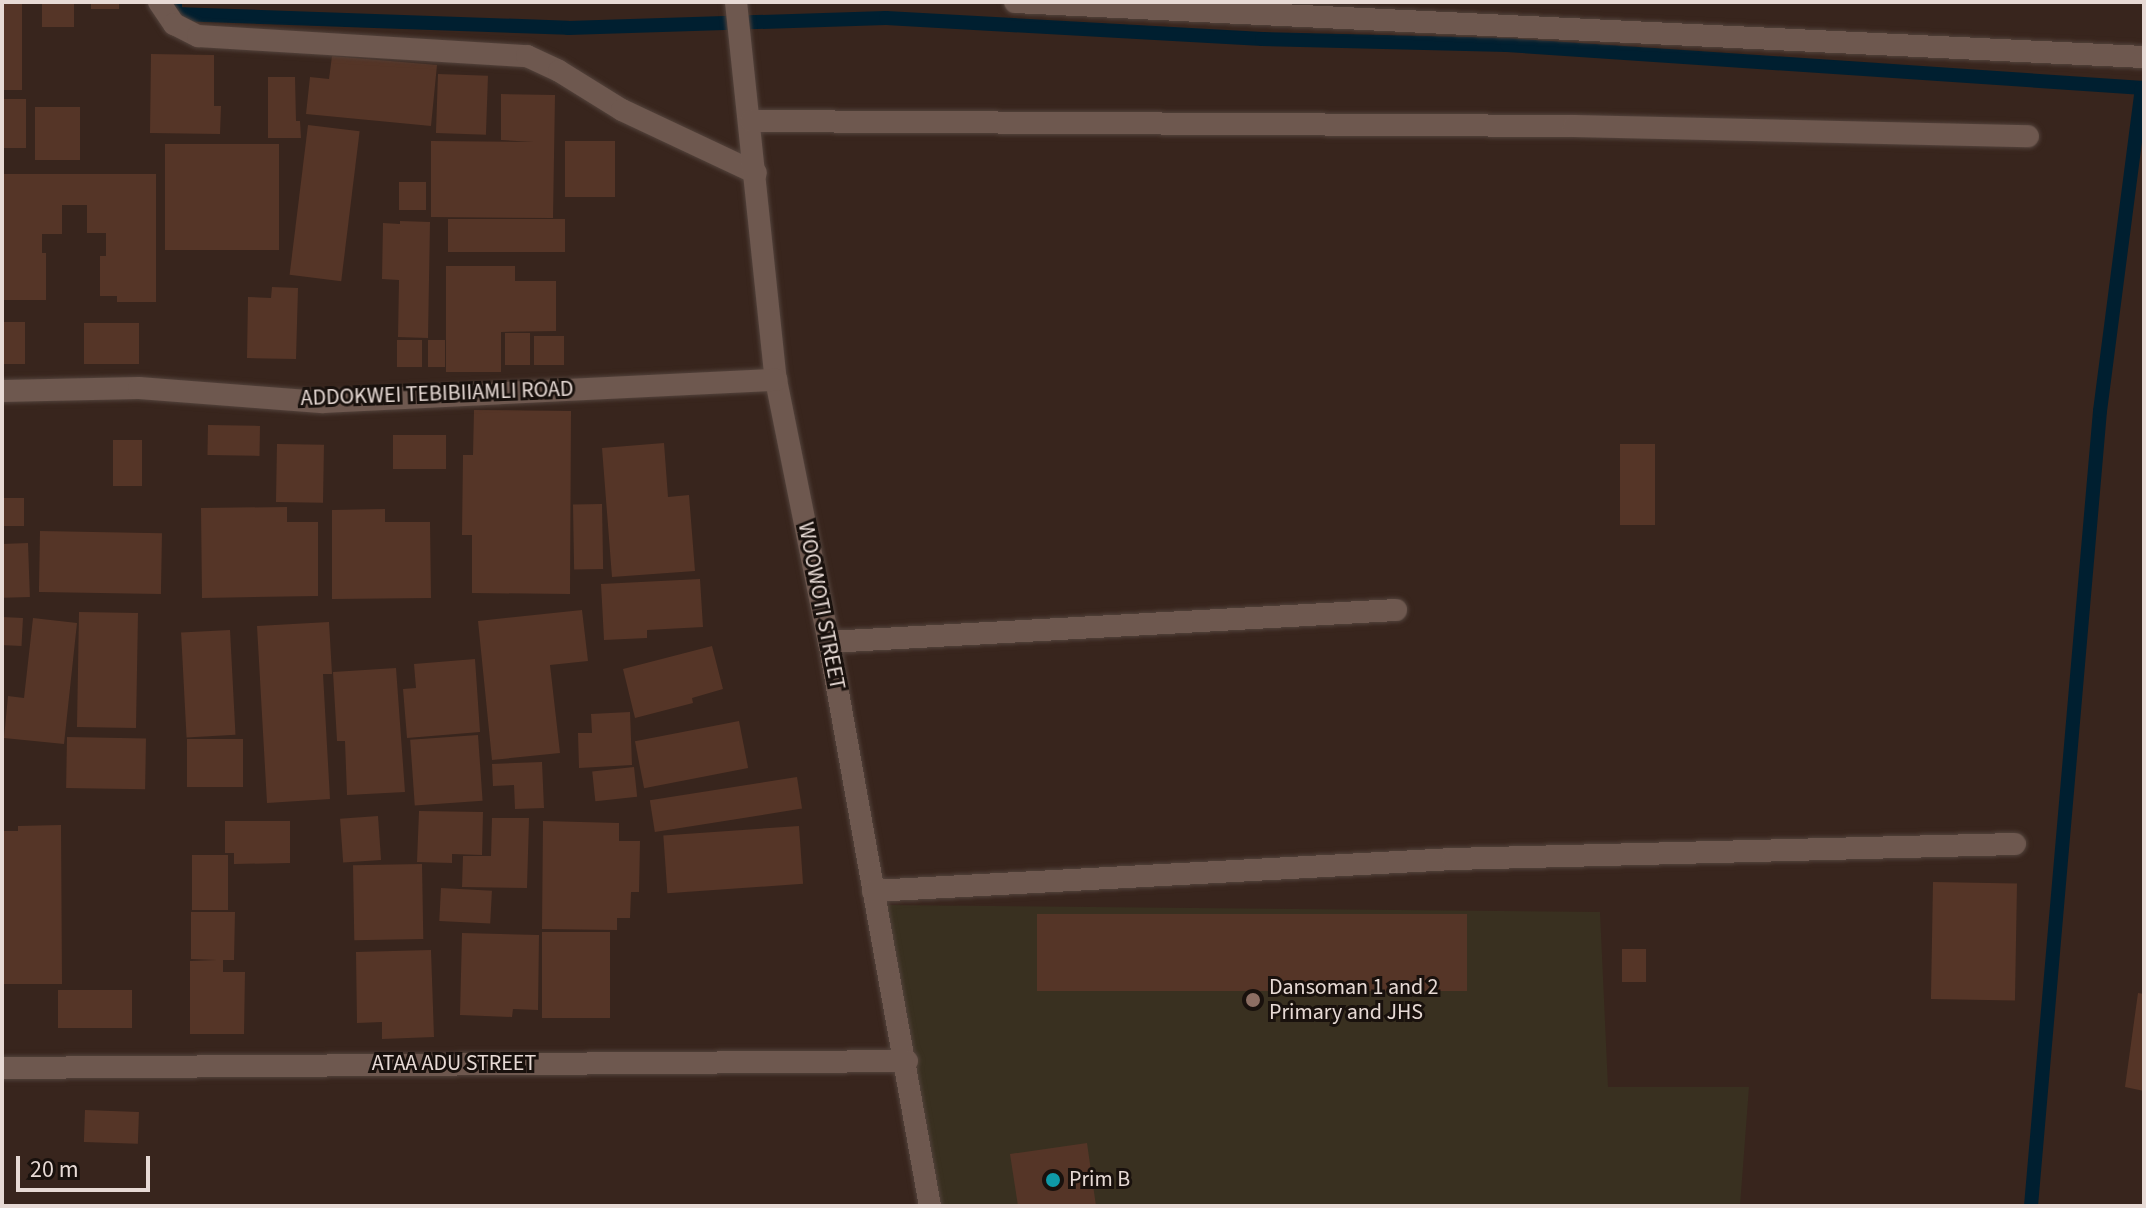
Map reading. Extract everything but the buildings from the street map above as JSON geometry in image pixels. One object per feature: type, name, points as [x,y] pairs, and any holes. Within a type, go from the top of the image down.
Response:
[{"type":"street","points":[[159,2],[174,24],[198,36],[527,56],[559,71],[649,124],[756,173]]},
{"type":"street","points":[[1015,2],[2144,57]]},
{"type":"street","name":"WOOWOTI STREET","points":[[736,9],[751,121],[776,380],[829,642],[907,1061],[930,1206]]},
{"type":"street","points":[[751,121],[1559,126],[2028,136]]},
{"type":"street","name":"ADDOKWEI TEBIBIIAMLI ROAD","points":[[2,391],[139,388],[323,402],[776,380]]},
{"type":"street","points":[[829,642],[1396,610]]},
{"type":"street","points":[[873,891],[1453,859],[2015,844]]},
{"type":"street","name":"ATAA ADU STREET","points":[[2,1068],[907,1061]]},
{"type":"shaded area","name":"Dansoman 1 and 2 Primary and JHS","points":[[887,905],[1600,912],[1608,1087],[1749,1087],[1740,1206],[938,1206]]},
{"type":"waterway","points":[[175,2],[175,14],[568,28],[886,18],[1262,39],[1507,45],[2144,88]]},
{"type":"waterway","points":[[2031,1206],[2100,411],[2142,88]]},
{"type":"place","name":"Dansoman 1 and 2 Primary and JHS","points":[[1253,1000]]},
{"type":"place","name":"Prim B","points":[[1053,1180]]}]
